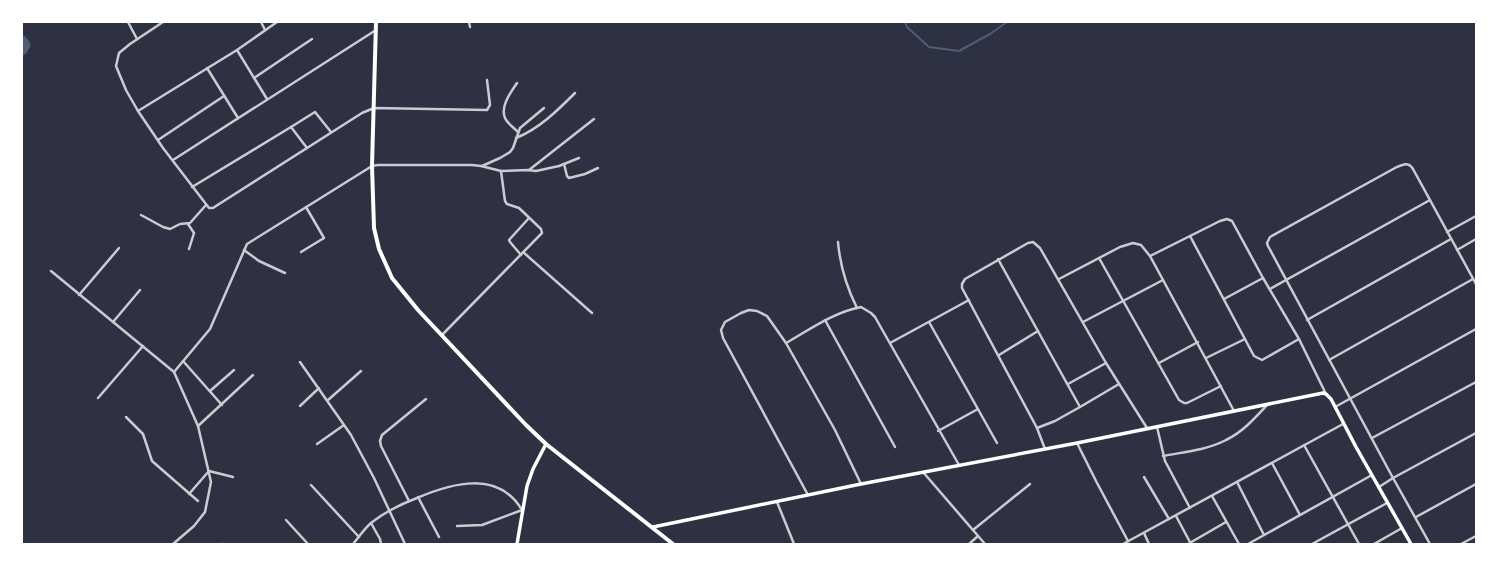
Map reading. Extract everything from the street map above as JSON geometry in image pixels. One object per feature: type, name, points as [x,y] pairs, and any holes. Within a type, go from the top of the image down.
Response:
[{"type":"main road","points":[[376,22],[372,166],[374,228],[378,249],[392,278],[399,288],[526,425],[546,444],[653,527],[672,544]]},
{"type":"main road","points":[[653,527],[861,484],[1077,443],[1316,394],[1326,394],[1332,400],[1343,424],[1411,544]]},
{"type":"main road","points":[[517,544],[527,486],[533,469],[546,444]]},
{"type":"street","points":[[128,22],[137,39]]},
{"type":"street","points":[[163,22],[119,53],[116,59],[116,66],[123,85],[138,111],[192,187],[206,205],[213,208],[331,132],[362,113],[374,108],[487,110],[490,105],[487,80]]},
{"type":"street","points":[[261,22],[265,30]]},
{"type":"street","points":[[138,111],[237,50],[277,22]]},
{"type":"street","points":[[469,22],[470,27]]},
{"type":"street","points":[[172,160],[376,30]]},
{"type":"street","points":[[254,78],[312,39]]},
{"type":"street","points":[[237,50],[267,99]]},
{"type":"street","points":[[207,68],[238,118]]},
{"type":"street","points":[[517,83],[507,100],[504,115],[506,121],[518,132]]},
{"type":"street","points":[[516,138],[533,131],[575,93]]},
{"type":"street","points":[[158,140],[224,96]]},
{"type":"street","points":[[481,166],[510,152],[522,126],[544,108]]},
{"type":"street","points":[[192,187],[315,112],[331,132]]},
{"type":"street","points":[[528,170],[594,119]]},
{"type":"street","points":[[291,127],[307,148]]},
{"type":"street","points":[[174,372],[210,329],[247,244],[372,166],[481,166],[501,171],[541,171],[579,158]]},
{"type":"street","points":[[564,164],[567,176],[571,178],[598,168]]},
{"type":"street","points":[[1430,544],[1286,281],[1268,246],[1268,239],[1402,165],[1409,164],[1476,284]]},
{"type":"street","points":[[442,335],[542,232],[516,206],[507,204],[505,201],[501,171]]},
{"type":"street","points":[[1270,289],[1430,200]]},
{"type":"street","points":[[141,215],[168,229],[173,229],[180,224],[188,224],[206,205]]},
{"type":"street","points":[[301,252],[324,238],[306,207]]},
{"type":"street","points":[[1448,232],[1476,216]]},
{"type":"street","points":[[529,218],[509,240],[522,254],[592,314]]},
{"type":"street","points":[[1150,256],[1220,221],[1230,219],[1236,225],[1263,278],[1299,339],[1326,394]]},
{"type":"street","points":[[188,224],[194,233],[189,249]]},
{"type":"street","points":[[1190,236],[1254,356],[1262,360],[1299,339]]},
{"type":"street","points":[[1307,320],[1451,239]]},
{"type":"street","points":[[1458,250],[1476,239]]},
{"type":"street","points":[[838,242],[841,264],[850,293],[857,308]]},
{"type":"street","points":[[1045,448],[1037,428],[962,288],[962,284],[966,279],[998,259],[1028,243],[1033,242],[1040,248],[1106,363],[1147,428]]},
{"type":"street","points":[[1059,279],[1120,247],[1133,243],[1141,245],[1150,256],[1198,342],[1234,411]]},
{"type":"street","points":[[79,295],[119,248]]},
{"type":"street","points":[[244,250],[259,261],[285,273]]},
{"type":"street","points":[[1099,258],[1182,402],[1187,403],[1221,386]]},
{"type":"street","points":[[998,259],[1068,384],[1079,407]]},
{"type":"street","points":[[51,271],[174,372],[198,426],[211,482],[205,512],[194,526],[173,544]]},
{"type":"street","points":[[1224,299],[1263,278]]},
{"type":"street","points":[[1329,360],[1473,279]]},
{"type":"street","points":[[1083,322],[1163,280]]},
{"type":"street","points":[[113,322],[140,290]]},
{"type":"street","points":[[890,344],[969,300]]},
{"type":"street","points":[[786,343],[825,320],[857,308],[861,307],[872,313],[959,466]]},
{"type":"street","points":[[808,496],[723,338],[721,330],[722,326],[725,322],[740,313],[749,310],[757,311],[767,316],[786,343],[835,430],[861,484]]},
{"type":"street","points":[[825,320],[896,447]]},
{"type":"street","points":[[929,322],[997,443]]},
{"type":"street","points":[[1335,407],[1476,329]]},
{"type":"street","points":[[998,355],[1038,331]]},
{"type":"street","points":[[1206,358],[1245,339]]},
{"type":"street","points":[[1159,363],[1198,342]]},
{"type":"street","points":[[98,398],[143,346]]},
{"type":"street","points":[[183,361],[222,405]]},
{"type":"street","points":[[300,362],[351,435],[374,478],[405,544]]},
{"type":"street","points":[[1068,384],[1106,363]]},
{"type":"street","points":[[210,391],[234,370]]},
{"type":"street","points":[[328,400],[361,371]]},
{"type":"street","points":[[198,426],[254,376]]},
{"type":"street","points":[[1372,438],[1476,382]]},
{"type":"street","points":[[1037,428],[1055,421],[1119,384]]},
{"type":"street","points":[[300,406],[319,388]]},
{"type":"street","points":[[409,501],[382,446],[381,438],[382,435],[426,399]]},
{"type":"street","points":[[1163,456],[1204,448],[1228,440],[1269,404]]},
{"type":"street","points":[[938,431],[978,409]]},
{"type":"street","points":[[126,417],[143,434],[152,461],[198,501]]},
{"type":"street","points":[[1123,544],[1343,424]]},
{"type":"street","points":[[317,444],[344,425]]},
{"type":"street","points":[[1157,427],[1163,456],[1190,508]]},
{"type":"street","points":[[1379,488],[1393,478],[1476,433]]},
{"type":"street","points":[[1077,443],[1128,541]]},
{"type":"street","points":[[1304,445],[1359,544]]},
{"type":"street","points":[[1272,462],[1300,515]]},
{"type":"street","points":[[189,494],[209,471]]},
{"type":"street","points":[[209,471],[232,477]]},
{"type":"street","points":[[923,472],[985,544]]},
{"type":"street","points":[[1248,544],[1372,475]]},
{"type":"street","points":[[1144,477],[1169,519]]},
{"type":"street","points":[[1238,482],[1264,535]]},
{"type":"street","points":[[353,544],[371,523],[389,511],[418,497],[444,487],[480,483],[489,485],[509,496],[518,503],[522,510],[482,525],[457,526]]},
{"type":"street","points":[[973,530],[1030,484]]},
{"type":"street","points":[[1416,518],[1476,484]]},
{"type":"street","points":[[312,485],[358,537]]},
{"type":"street","points":[[1212,496],[1239,544]]},
{"type":"street","points":[[418,497],[439,538]]},
{"type":"street","points":[[777,502],[794,544]]},
{"type":"street","points":[[1312,544],[1387,503]]},
{"type":"street","points":[[1176,516],[1190,544],[1226,522]]},
{"type":"street","points":[[286,520],[308,544]]},
{"type":"street","points":[[371,523],[381,544]]},
{"type":"street","points":[[1374,544],[1402,528]]},
{"type":"street","points":[[1144,533],[1149,544]]},
{"type":"street","points":[[969,544],[978,536]]},
{"type":"street","points":[[1461,544],[1476,536]]},
{"type":"waterway","points":[[905,22],[907,27],[929,47],[959,51],[990,34],[1007,22]]},
{"type":"waterway","points":[[22,41],[25,45],[22,50]]}]
